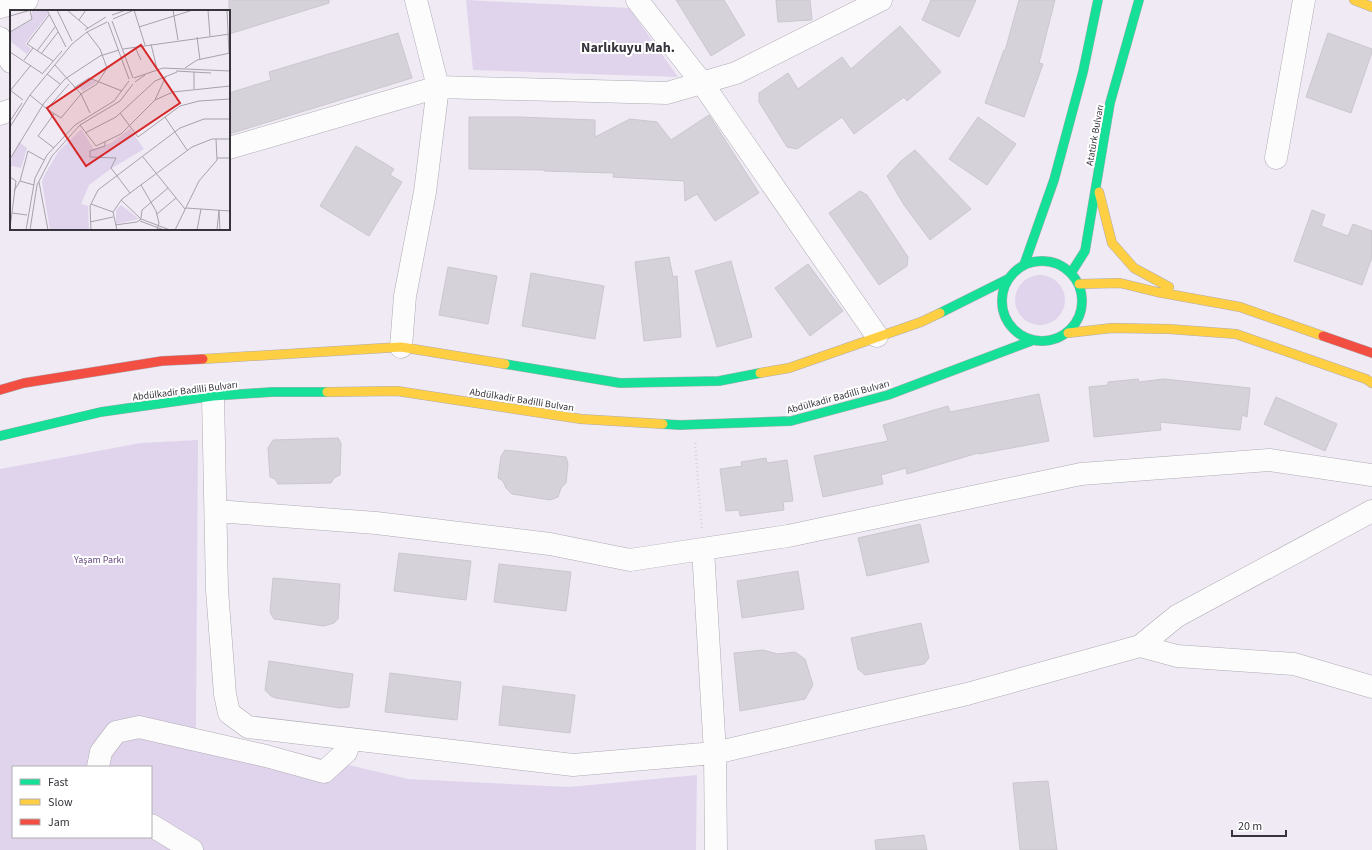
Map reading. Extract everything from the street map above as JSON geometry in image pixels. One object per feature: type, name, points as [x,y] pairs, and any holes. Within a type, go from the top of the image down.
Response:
[{"type":"main road","points":[[1024,265],[1054,180],[1083,72],[1098,0]]},
{"type":"main road","name":"Atatürk Bulvarı","points":[[1071,272],[1085,252],[1110,103],[1139,0]]},
{"type":"main road","points":[[1354,0],[1372,7]]},
{"type":"main road","points":[[1097,184],[1112,243],[1134,268],[1187,297]]},
{"type":"main road","points":[[1034,261],[1044,261],[1054,262],[1071,272],[1079,284],[1082,295],[1081,311],[1075,326],[1068,333],[1056,340],[1044,342],[1031,341],[1010,327],[1004,316],[1001,303],[1003,290],[1008,279],[1018,268],[1034,261]]},
{"type":"main road","points":[[0,390],[24,383],[162,361],[401,347],[620,383],[719,381],[789,368],[877,336],[921,322],[1008,279]]},
{"type":"main road","points":[[1079,284],[1120,283],[1240,307],[1372,353]]},
{"type":"main road","points":[[1068,333],[1112,328],[1169,329],[1236,334],[1366,379],[1372,383]]},
{"type":"main road","name":"Abdülkadir Badilli Bulvarı","points":[[0,436],[100,412],[213,396],[272,392],[397,391],[581,419],[693,424],[791,421],[888,395],[1031,341]]},
{"type":"street","points":[[0,7],[27,0]]},
{"type":"street","points":[[401,347],[405,296],[425,192],[438,87],[416,0]]},
{"type":"street","points":[[637,0],[702,83],[877,336]]},
{"type":"street","points":[[230,148],[438,87],[667,94],[736,73],[881,0]]},
{"type":"street","points":[[1276,158],[1304,0]]},
{"type":"street","points":[[0,38],[10,60]]},
{"type":"street","points":[[0,114],[10,110]]},
{"type":"street","points":[[213,396],[217,590],[225,694],[229,713],[248,727],[573,766],[715,753],[967,694],[1140,646],[1177,616],[1372,511]]},
{"type":"street","points":[[216,512],[376,523],[550,544],[630,560],[788,536],[1081,474],[1269,460],[1372,475]]},
{"type":"street","points":[[703,549],[715,753],[716,850]]},
{"type":"street","points":[[1140,646],[1177,656],[1294,664],[1372,687]]},
{"type":"street","points":[[98,766],[101,752],[116,732],[139,727],[266,756],[324,772],[346,752],[351,739]]},
{"type":"street","points":[[152,826],[192,850]]},
{"type":"path","points":[[693,424],[703,549]]},
{"type":"green space","points":[[466,0],[629,8],[678,77],[473,70]]},
{"type":"green space","points":[[1035,275],[1045,275],[1058,282],[1065,295],[1065,305],[1058,318],[1045,325],[1035,325],[1026,321],[1019,314],[1015,305],[1015,295],[1019,286],[1026,279]]},
{"type":"green space","name":"Yaşam Parkı","points":[[198,440],[196,729],[408,779],[569,787],[697,775],[696,850],[0,850],[0,469],[141,443]]},
{"type":"building","points":[[229,0],[329,0],[329,3],[230,34]]},
{"type":"building","points":[[676,0],[724,0],[745,35],[711,56]]},
{"type":"building","points":[[776,0],[810,0],[812,20],[778,22]]},
{"type":"building","points":[[931,0],[976,0],[959,37],[922,20]]},
{"type":"building","points":[[1019,0],[1055,0],[1039,63],[1043,64],[1024,117],[985,103],[1004,50],[1005,51]]},
{"type":"building","points":[[900,26],[941,72],[907,101],[904,97],[854,134],[842,117],[797,149],[787,147],[759,102],[759,93],[788,73],[798,89],[842,57],[851,69]]},
{"type":"building","points":[[398,33],[412,78],[230,134],[230,93],[271,80],[269,72]]},
{"type":"building","points":[[1328,33],[1372,49],[1351,113],[1306,97]]},
{"type":"building","points":[[709,115],[759,193],[715,221],[697,194],[685,201],[684,181],[613,177],[614,173],[469,169],[469,117],[595,120],[595,137],[630,119],[657,122],[671,140]]},
{"type":"building","points":[[978,117],[1016,144],[987,185],[949,159]]},
{"type":"building","points":[[356,146],[394,169],[390,175],[402,182],[369,236],[320,206]]},
{"type":"building","points":[[915,150],[971,209],[930,240],[904,205],[887,176],[901,161]]},
{"type":"building","points":[[860,191],[867,195],[908,257],[907,266],[879,285],[829,213]]},
{"type":"building","points":[[1312,210],[1325,215],[1321,226],[1348,236],[1353,224],[1372,231],[1372,257],[1362,285],[1294,261]]},
{"type":"building","points":[[669,257],[673,277],[677,276],[681,337],[644,341],[635,262]]},
{"type":"building","points":[[731,261],[752,337],[717,347],[695,271]]},
{"type":"building","points":[[808,264],[843,311],[810,336],[775,288]]},
{"type":"building","points":[[448,267],[497,276],[488,324],[439,315]]},
{"type":"building","points":[[531,273],[604,286],[595,339],[522,326]]},
{"type":"building","points":[[1138,379],[1139,382],[1164,379],[1250,388],[1247,417],[1242,415],[1240,430],[1160,422],[1161,430],[1094,437],[1089,387],[1108,385],[1108,382]]},
{"type":"building","points":[[1039,394],[1049,441],[978,453],[907,474],[906,468],[881,475],[883,484],[823,497],[814,456],[888,441],[883,425],[948,406],[950,412]]},
{"type":"building","points":[[1276,397],[1337,424],[1325,451],[1264,424]]},
{"type":"building","points":[[338,438],[341,443],[340,475],[334,478],[331,483],[278,484],[275,479],[270,477],[268,448],[273,440]]},
{"type":"building","points":[[505,450],[566,457],[568,464],[566,483],[561,488],[558,497],[550,500],[512,494],[506,488],[503,481],[498,478],[501,456]]},
{"type":"building","points":[[766,458],[767,463],[787,460],[793,501],[783,502],[784,510],[740,516],[739,510],[726,511],[720,469],[742,466],[741,462]]},
{"type":"building","points":[[920,524],[929,562],[867,576],[858,538]]},
{"type":"building","points":[[399,553],[471,561],[466,600],[394,591]]},
{"type":"building","points":[[499,564],[571,572],[566,611],[494,602]]},
{"type":"building","points":[[798,571],[804,609],[742,618],[737,581]]},
{"type":"building","points":[[273,578],[340,584],[338,619],[334,623],[324,626],[274,619],[270,612]]},
{"type":"building","points":[[921,623],[929,658],[924,664],[865,675],[858,669],[851,638]]},
{"type":"building","points":[[763,650],[778,654],[795,652],[805,659],[813,685],[805,699],[740,711],[734,653]]},
{"type":"building","points":[[269,661],[353,674],[349,707],[340,708],[271,696],[265,690]]},
{"type":"building","points":[[390,673],[461,682],[457,720],[385,712]]},
{"type":"building","points":[[503,686],[575,695],[570,733],[499,725]]},
{"type":"building","points":[[1048,781],[1057,850],[1020,850],[1013,783]]},
{"type":"building","points":[[924,835],[927,850],[876,850],[875,840]]},
{"type":"traffic: fast","points":[[1024,265],[1054,180],[1083,72],[1098,0]]},
{"type":"traffic: fast","points":[[1071,273],[1085,251],[1110,103],[1139,0]]},
{"type":"traffic: fast","points":[[1034,261],[1050,261],[1071,272],[1082,293],[1082,301],[1082,309],[1071,330],[1050,341],[1034,341],[1020,335],[1013,330],[1008,323],[1002,309],[1002,293],[1008,279],[1013,272],[1020,267],[1034,261]]},
{"type":"traffic: fast","points":[[940,313],[1008,279]]},
{"type":"traffic: fast","points":[[663,424],[680,425],[791,421],[888,395],[1031,341]]},
{"type":"traffic: fast","points":[[505,364],[620,383],[719,381],[760,373]]},
{"type":"traffic: fast","points":[[0,436],[101,412],[213,396],[272,392],[327,392]]},
{"type":"traffic: slow","points":[[1354,0],[1372,7]]},
{"type":"traffic: slow","points":[[1099,192],[1112,243],[1134,268],[1169,287]]},
{"type":"traffic: slow","points":[[1079,284],[1120,283],[1157,292],[1240,307],[1323,336]]},
{"type":"traffic: slow","points":[[760,373],[789,368],[921,322],[940,313]]},
{"type":"traffic: slow","points":[[1068,333],[1112,328],[1169,329],[1236,334],[1366,379],[1372,383]]},
{"type":"traffic: slow","points":[[203,359],[401,347],[505,364]]},
{"type":"traffic: slow","points":[[327,392],[397,391],[581,419],[663,424]]},
{"type":"traffic: jam","points":[[1323,336],[1372,353]]},
{"type":"traffic: jam","points":[[0,390],[24,383],[162,361],[203,359]]},
{"type":"district","name":"Narlıkuyu Mah.","points":[[628,47]]}]
